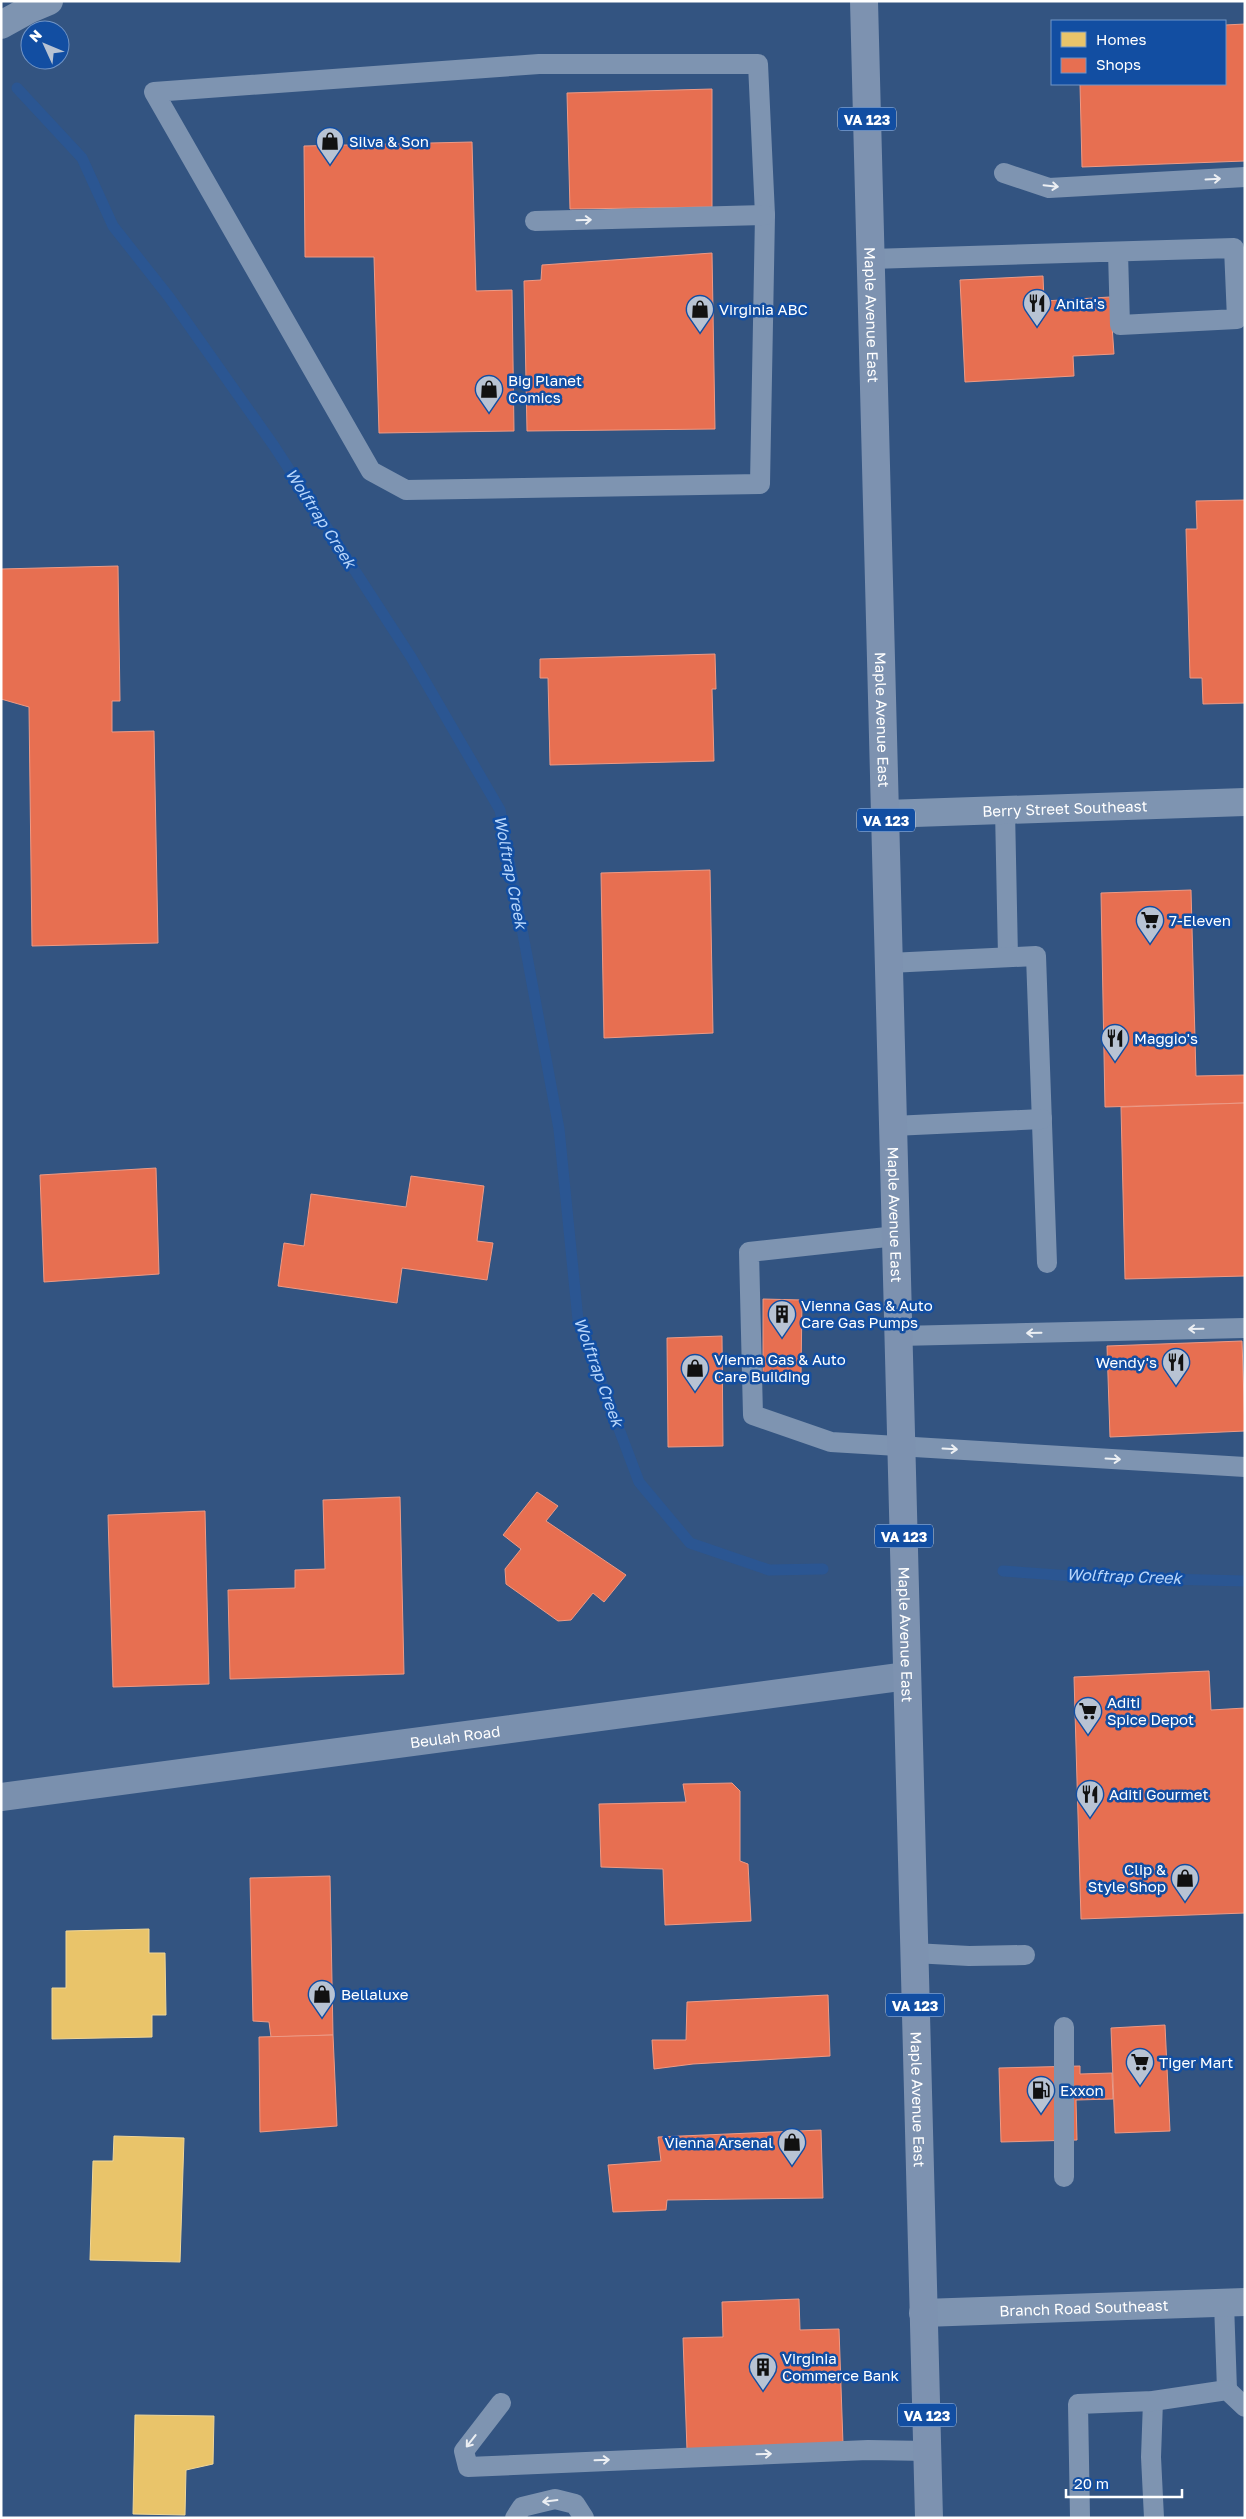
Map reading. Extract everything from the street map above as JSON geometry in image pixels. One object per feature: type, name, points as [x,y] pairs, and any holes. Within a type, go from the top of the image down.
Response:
[{"type":"main road","name":"Maple Avenue East","points":[[864,1],[929,2518]]},
{"type":"main road","name":"Beulah Road","points":[[1,1797],[907,1676]]},
{"type":"street","points":[[1,25],[49,1]]},
{"type":"street","name":"Berry Street Southeast","points":[[886,814],[1245,802]]},
{"type":"street","name":"Branch Road Southeast","points":[[924,2313],[1234,2302]]},
{"type":"lane","points":[[539,64],[758,64],[765,214],[760,484],[406,490],[371,472],[154,92],[539,64]]},
{"type":"lane","points":[[1004,173],[1049,188],[1245,178]]},
{"type":"lane","points":[[535,221],[765,214]]},
{"type":"lane","points":[[871,259],[1234,248],[1237,319],[1120,325],[1118,252]]},
{"type":"lane","points":[[1005,810],[1008,957]]},
{"type":"lane","points":[[889,963],[1036,956],[1047,1263]]},
{"type":"lane","points":[[893,1126],[1042,1119]]},
{"type":"lane","points":[[896,1236],[749,1252],[753,1415],[831,1442],[1245,1467]]},
{"type":"lane","points":[[899,1336],[1245,1328]]},
{"type":"lane","points":[[914,1953],[969,1956],[1024,1955]]},
{"type":"lane","points":[[1064,2027],[1064,2177]]},
{"type":"lane","points":[[1227,2390],[1234,2302]]},
{"type":"lane","points":[[1080,2518],[1078,2404],[1153,2401],[1227,2390]]},
{"type":"lane","points":[[1227,2390],[1245,2407]]},
{"type":"lane","points":[[1153,2401],[1151,2457],[1154,2518]]},
{"type":"lane","points":[[501,2403],[464,2451],[468,2467],[868,2450],[928,2451]]},
{"type":"lane","points":[[515,2518],[522,2507],[554,2499],[575,2504],[584,2518]]},
{"type":"building: Homes","points":[[149,1929],[149,1953],[165,1953],[166,2015],[152,2015],[152,2037],[52,2039],[52,1988],[66,1988],[66,1931]]},
{"type":"building: Homes","points":[[114,2136],[184,2138],[180,2262],[90,2260],[93,2161],[113,2161]]},
{"type":"building: Homes","points":[[135,2415],[214,2416],[213,2464],[186,2470],[185,2515],[133,2514]]},
{"type":"building: Shops","points":[[1245,24],[1245,161],[1082,167],[1080,85],[1226,85],[1226,25]]},
{"type":"building: Shops","points":[[712,89],[712,207],[570,209],[567,93]]},
{"type":"building: Shops","points":[[472,142],[476,291],[512,290],[514,431],[379,433],[374,257],[305,257],[304,146]]},
{"type":"building: Shops","points":[[712,253],[715,429],[527,431],[524,281],[541,280],[542,265]]},
{"type":"building: Shops","name":"Anita's","points":[[1043,276],[1044,301],[1110,297],[1114,354],[1073,356],[1074,376],[965,382],[960,280]]},
{"type":"building: Shops","points":[[1245,500],[1245,703],[1203,704],[1202,678],[1190,678],[1186,529],[1197,529],[1196,501]]},
{"type":"building: Shops","points":[[118,566],[120,701],[112,701],[112,732],[154,731],[158,943],[32,946],[29,707],[1,699],[1,569]]},
{"type":"building: Shops","points":[[715,654],[716,689],[712,689],[714,761],[550,765],[548,678],[540,678],[540,659]]},
{"type":"building: Shops","points":[[710,870],[713,1033],[604,1038],[601,873]]},
{"type":"building: Shops","points":[[1191,890],[1196,1076],[1245,1075],[1245,1103],[1105,1107],[1101,893]]},
{"type":"building: Shops","points":[[1245,1103],[1245,1276],[1125,1279],[1121,1107]]},
{"type":"building: Shops","points":[[156,1168],[159,1274],[44,1282],[40,1175]]},
{"type":"building: Shops","points":[[411,1176],[484,1186],[477,1241],[493,1243],[487,1280],[402,1268],[397,1303],[278,1286],[284,1243],[304,1246],[311,1194],[406,1207]]},
{"type":"building: Shops","name":"Vienna Gas & Auto Care Gas Pumps","points":[[763,1299],[802,1300],[801,1376],[763,1376]]},
{"type":"building: Shops","name":"Vienna Gas & Auto Care Building","points":[[722,1336],[723,1446],[668,1447],[667,1338]]},
{"type":"building: Shops","name":"Wendy's","points":[[1242,1341],[1245,1431],[1110,1437],[1107,1346]]},
{"type":"building: Shops","points":[[537,1492],[558,1506],[546,1521],[626,1575],[604,1602],[593,1593],[571,1620],[558,1621],[506,1584],[505,1569],[521,1549],[503,1535]]},
{"type":"building: Shops","points":[[400,1497],[404,1674],[230,1679],[228,1590],[295,1588],[295,1570],[325,1569],[323,1500]]},
{"type":"building: Shops","points":[[205,1511],[209,1684],[113,1687],[108,1515]]},
{"type":"building: Shops","points":[[1209,1671],[1211,1710],[1245,1708],[1245,1913],[1081,1919],[1074,1677]]},
{"type":"building: Shops","points":[[732,1783],[740,1791],[740,1861],[748,1864],[751,1921],[665,1925],[663,1869],[601,1867],[599,1804],[686,1802],[683,1784]]},
{"type":"building: Shops","points":[[330,1876],[333,2035],[271,2037],[269,2022],[253,2021],[250,1878]]},
{"type":"building: Shops","points":[[828,1995],[830,2056],[693,2064],[654,2069],[652,2040],[686,2040],[687,2002]]},
{"type":"building: Shops","name":"Tiger Mart","points":[[1165,2025],[1170,2131],[1115,2133],[1111,2028]]},
{"type":"building: Shops","points":[[333,2035],[337,2126],[260,2132],[259,2037]]},
{"type":"building: Shops","points":[[1080,2066],[1080,2074],[1112,2073],[1113,2099],[1076,2100],[1077,2140],[1001,2142],[999,2068]]},
{"type":"building: Shops","points":[[821,2130],[823,2198],[667,2200],[666,2210],[613,2212],[608,2165],[661,2161],[658,2137]]},
{"type":"building: Shops","name":"Virginia Commerce Bank","points":[[799,2299],[800,2330],[839,2329],[843,2444],[687,2450],[683,2338],[723,2337],[722,2302]]},
{"type":"waterway","name":"Wolftrap Creek","points":[[17,88],[82,158],[113,226],[169,297],[274,446],[411,657],[500,810],[559,1129],[578,1320],[639,1482],[690,1543],[769,1570],[823,1569]]},
{"type":"waterway","name":"Wolftrap Creek","points":[[1003,1571],[1086,1577],[1245,1581]]},
{"type":"place","name":"Silva & Son","points":[[330,165]]},
{"type":"place","name":"Anita's","points":[[1037,327]]},
{"type":"place","name":"Virginia ABC","points":[[700,333]]},
{"type":"place","name":"Big Planet Comics","points":[[489,413]]},
{"type":"place","name":"7-Eleven","points":[[1150,944]]},
{"type":"place","name":"Maggio's","points":[[1115,1062]]},
{"type":"place","name":"Vienna Gas & Auto Care Gas Pumps","points":[[782,1338]]},
{"type":"place","name":"Wendy's","points":[[1176,1386]]},
{"type":"place","name":"Vienna Gas & Auto Care Building","points":[[695,1392]]},
{"type":"place","name":"Aditi Spice Depot","points":[[1088,1735]]},
{"type":"place","name":"Aditi Gourmet","points":[[1090,1818]]},
{"type":"place","name":"Clip & Style Shop","points":[[1185,1902]]},
{"type":"place","name":"Bellaluxe","points":[[322,2018]]},
{"type":"place","name":"Tiger Mart","points":[[1140,2086]]},
{"type":"place","name":"Exxon","points":[[1041,2114]]},
{"type":"place","name":"Vienna Arsenal","points":[[792,2166]]},
{"type":"place","name":"Virginia Commerce Bank","points":[[763,2391]]}]
